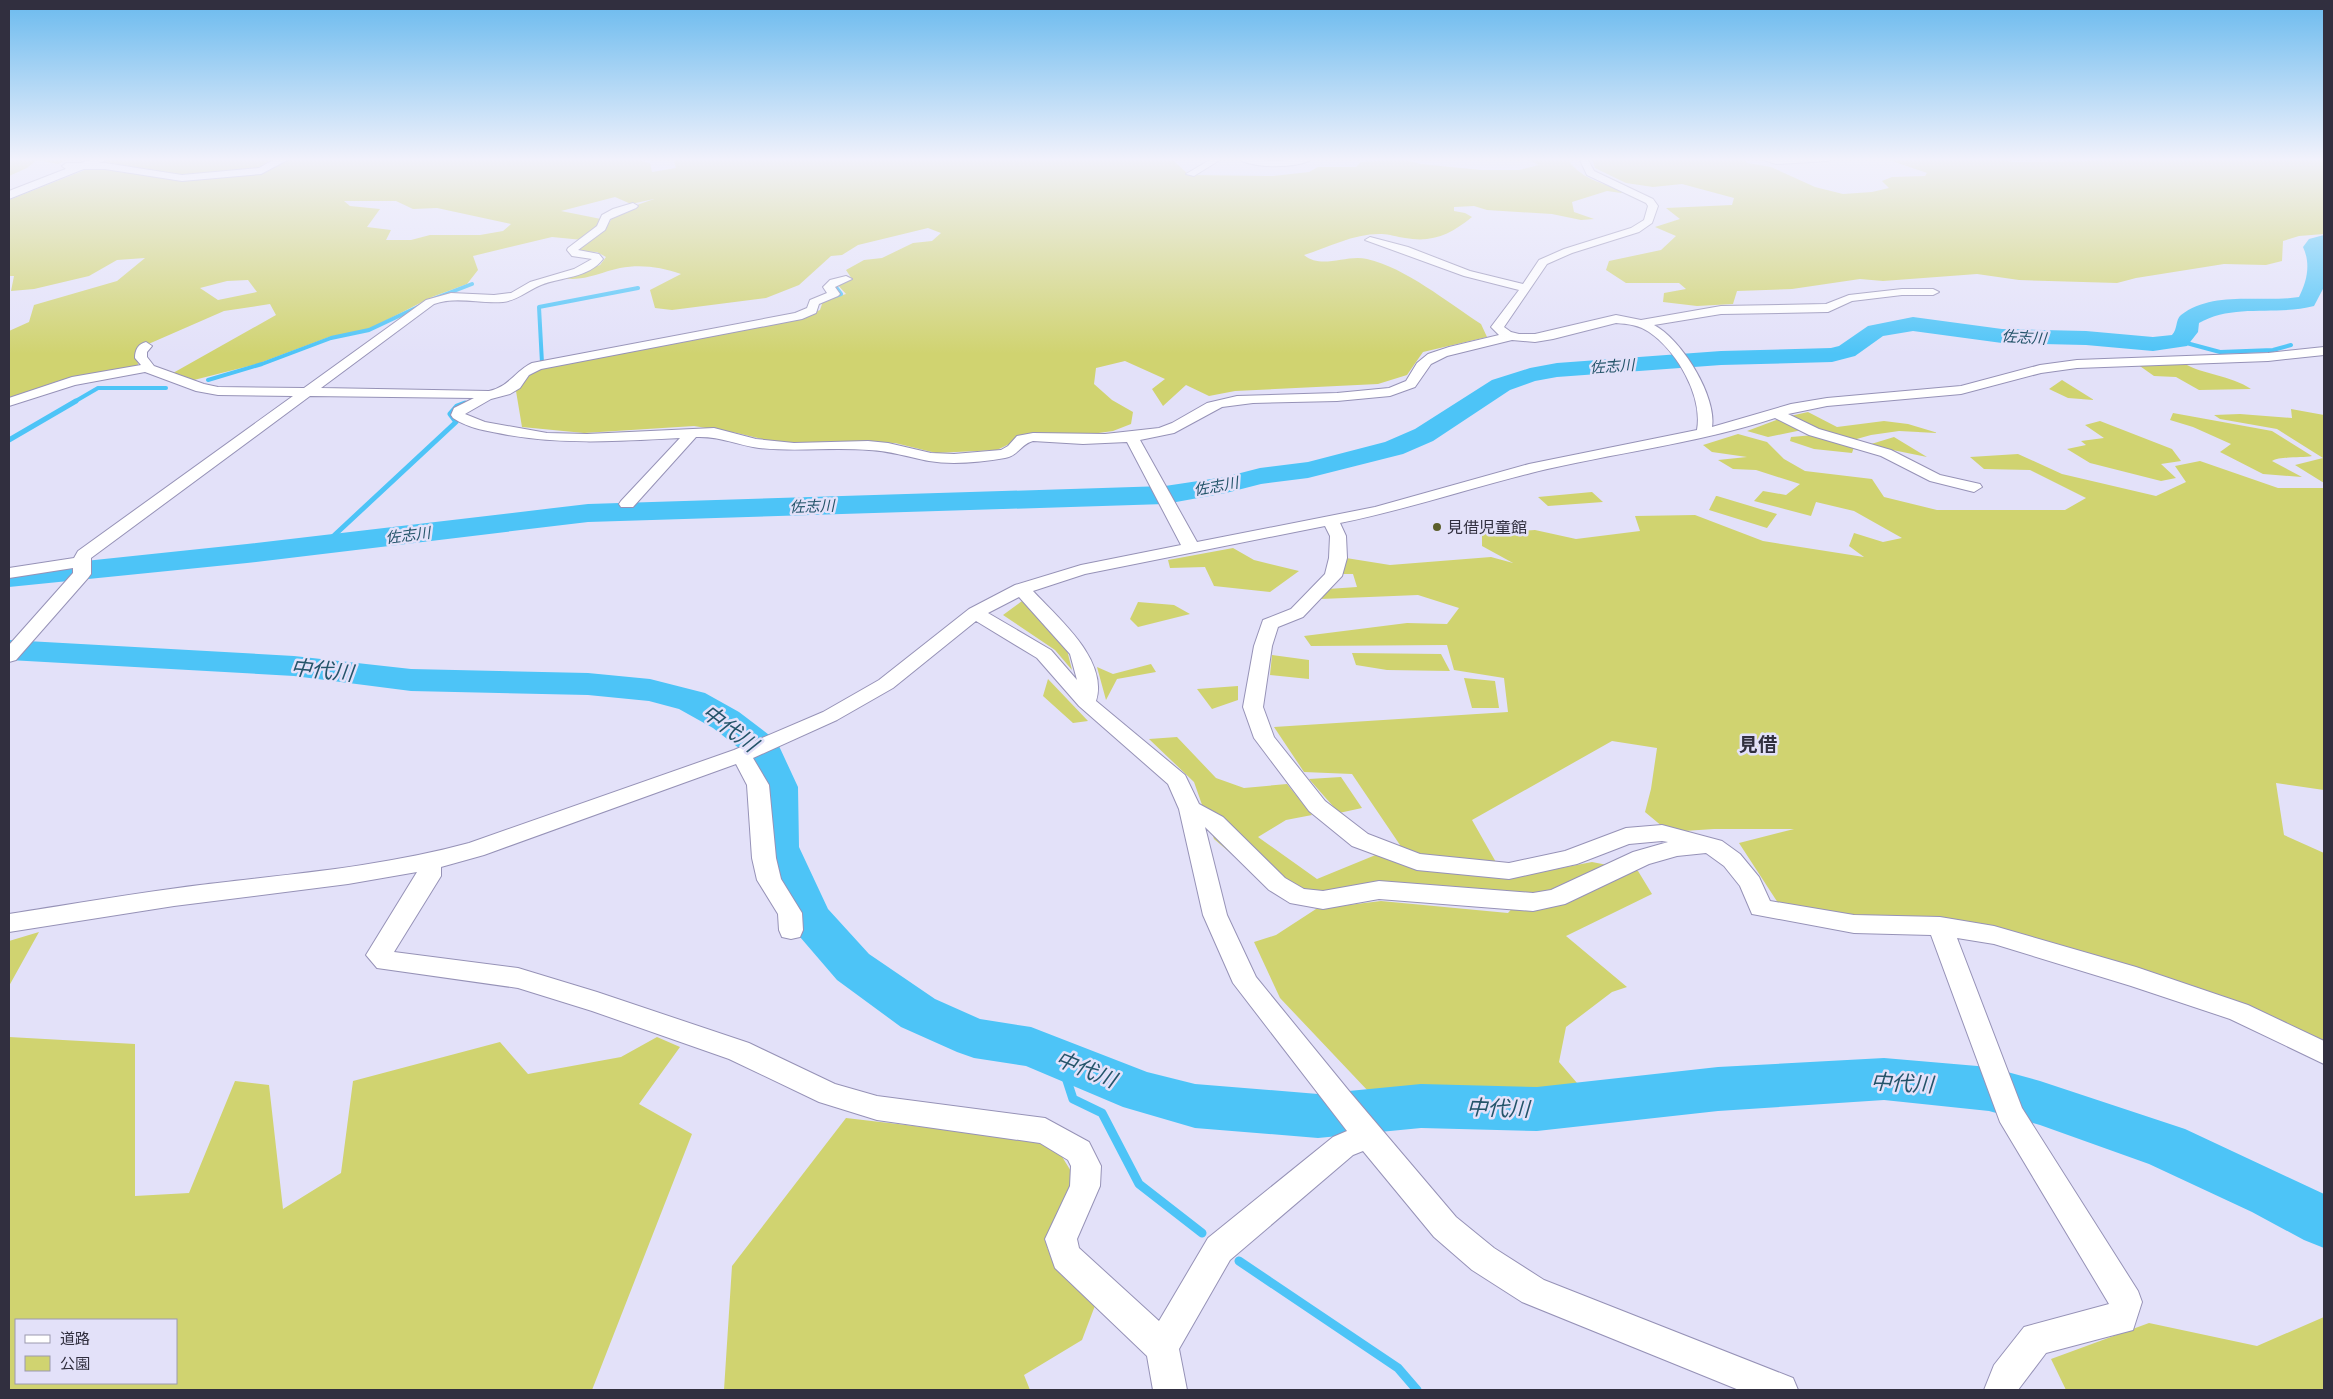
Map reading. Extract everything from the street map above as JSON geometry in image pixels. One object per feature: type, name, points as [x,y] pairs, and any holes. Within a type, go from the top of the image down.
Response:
[{"type":"street","points":[[13,651],[82,568],[84,555],[430,302],[438,298],[514,296],[532,284],[573,272],[596,262],[598,259],[595,256],[576,254],[572,250],[602,228],[604,223]]},
{"type":"street","points":[[1509,337],[1501,333],[1497,327],[1543,262],[1568,251],[1635,230],[1645,223]]},
{"type":"street","points":[[1370,240],[1404,249],[1468,274],[1487,277],[1525,288]]},
{"type":"street","points":[[846,279],[834,282],[829,287],[834,294],[814,302],[812,310],[798,316],[538,366],[524,372],[515,385],[505,391],[486,396],[459,411],[458,415],[482,426],[547,438],[714,432],[756,443],[794,447],[888,446],[930,458],[1004,454],[1014,450],[1017,442],[1037,436],[1079,439],[1132,436],[1175,428],[1184,424],[1204,409],[1220,404],[1267,399],[1334,398],[1392,392],[1410,386],[1416,380],[1421,366],[1436,355],[1509,337],[1529,339],[1544,337],[1616,319],[1642,324],[1665,338],[1684,362],[1706,417],[1704,433]]},
{"type":"street","points":[[1642,324],[1707,311],[1828,308],[1849,298],[1902,292],[1933,292]]},
{"type":"street","points":[[146,346],[141,352],[141,358],[148,365],[146,368]]},
{"type":"street","points":[[9,923],[174,897],[348,876],[430,862],[476,849],[776,741],[830,716],[886,684],[975,613],[1021,589],[1081,570],[1377,511],[1529,469],[1736,426],[1791,408],[1826,402],[1961,390],[2040,369],[2077,364],[2268,357],[2324,351]]},
{"type":"street","points":[[9,402],[72,381],[146,368],[201,388],[306,393],[478,393],[486,396]]},
{"type":"street","points":[[1776,413],[1814,432],[1886,453],[1935,478],[1974,487]]},
{"type":"street","points":[[627,504],[693,432]]},
{"type":"street","points":[[1132,436],[1192,549]]},
{"type":"street","points":[[1331,521],[1338,536],[1338,558],[1332,576],[1297,613],[1270,624],[1263,646],[1252,707],[1264,738],[1317,806],[1360,840],[1417,862],[1510,871],[1569,858],[1626,836],[1644,833],[1662,834],[1714,847],[1732,860],[1751,883],[1761,908],[1854,924],[1940,926],[1994,935],[2136,976],[2238,1012],[2324,1053]]},
{"type":"street","points":[[9,573],[82,568]]},
{"type":"street","points":[[1021,589],[1079,653],[1090,688],[1086,702]]},
{"type":"street","points":[[975,613],[1044,654],[1086,702],[1177,780],[1190,809],[1215,915],[1246,983],[1339,1100],[1445,1228],[1483,1259],[1533,1291],[1781,1390]]},
{"type":"street","points":[[741,755],[758,785],[765,865],[769,880],[790,913],[791,930]]},
{"type":"street","points":[[1190,809],[1215,822],[1277,884],[1299,897],[1323,900],[1379,890],[1533,902],[1556,898],[1641,858],[1677,848],[1714,847]]},
{"type":"street","points":[[430,862],[429,876],[379,955],[386,961],[518,978],[597,1002],[739,1051],[829,1094],[877,1108],[1045,1131],[1079,1151],[1086,1166],[1085,1186],[1061,1240],[1066,1257],[1162,1347],[1170,1390]]},
{"type":"street","points":[[1940,926],[2010,1113],[2126,1302],[2121,1318],[2036,1339],[2006,1377],[2000,1390]]},
{"type":"street","points":[[1162,1347],[1219,1249],[1343,1146],[1368,1135]]},
{"type":"green space","points":[[9,223],[370,223],[367,227],[391,230],[386,240],[411,240],[430,235],[480,235],[503,231],[511,224],[508,223],[599,223],[598,227],[583,240],[552,237],[473,256],[478,270],[467,284],[432,297],[369,329],[329,337],[257,364],[190,381],[173,373],[276,315],[270,304],[224,311],[137,349],[138,366],[58,381],[9,398],[9,331],[29,322],[34,305],[117,281],[145,258],[117,260],[89,276],[34,289],[11,291],[14,276],[9,276]],"holes":[[[248,280],[257,292],[218,300],[200,288],[227,281]]]},
{"type":"green space","points":[[609,223],[1463,223],[1441,236],[1433,238],[1415,239],[1385,234],[1372,234],[1342,241],[1304,255],[1311,259],[1326,262],[1359,258],[1382,263],[1426,287],[1481,324],[1487,337],[1423,352],[1407,375],[1378,384],[1235,391],[1209,396],[1186,385],[1163,406],[1152,389],[1165,379],[1125,361],[1096,368],[1094,384],[1112,400],[1133,412],[1131,424],[1113,431],[1084,435],[1028,435],[997,450],[936,453],[895,443],[838,441],[783,444],[737,433],[694,426],[584,433],[522,427],[516,391],[534,370],[797,319],[820,310],[823,301],[846,294],[837,284],[852,279],[846,270],[864,260],[882,258],[913,243],[932,241],[941,233],[928,228],[858,245],[842,255],[831,256],[799,285],[766,298],[672,310],[655,308],[650,290],[681,274],[658,268],[636,266],[620,268],[585,278],[563,278],[600,265],[606,257],[597,252],[577,251],[606,228]]},
{"type":"green space","points":[[1667,223],[2324,223],[2324,234],[2299,236],[2283,241],[2282,261],[2266,265],[2224,264],[2136,278],[2117,283],[2019,280],[1977,274],[1883,281],[1860,279],[1792,289],[1737,291],[1733,304],[1697,306],[1663,302],[1664,293],[1686,289],[1679,283],[1626,283],[1606,270],[1609,261],[1661,250],[1676,236],[1655,227]]},
{"type":"green space","points":[[2183,363],[2243,384],[2251,389],[2199,390],[2176,377],[2154,376],[2137,364]]},
{"type":"green space","points":[[2062,380],[2094,400],[2068,398],[2049,389]]},
{"type":"green space","points":[[2291,409],[2324,415],[2324,483],[2295,465],[2323,458],[2277,429],[2220,419],[2214,415],[2240,414],[2292,418]]},
{"type":"green space","points":[[1808,412],[1837,427],[1884,421],[1908,424],[1938,433],[1899,431],[1853,440],[1820,432],[1790,416]]},
{"type":"green space","points":[[2173,413],[2272,431],[2312,456],[2280,458],[2272,461],[2302,477],[2263,474],[2220,452],[2231,444],[2193,427],[2170,420]]},
{"type":"green space","points":[[1779,419],[1802,430],[1768,437],[1747,431]]},
{"type":"green space","points":[[2100,421],[2172,449],[2181,461],[2161,464],[2176,478],[2161,481],[2090,463],[2067,449],[2086,445],[2081,441],[2104,438],[2085,425]]},
{"type":"green space","points":[[1738,434],[1767,442],[1784,459],[1805,471],[1872,479],[1884,497],[1937,510],[2065,510],[2086,498],[2030,470],[1984,469],[1970,457],[2018,454],[2062,474],[2156,496],[2186,482],[2175,466],[2200,461],[2278,488],[2324,488],[2324,790],[2276,783],[2284,835],[2324,853],[2324,1046],[2222,999],[1975,925],[1847,919],[1780,906],[1739,843],[1794,829],[1714,829],[1669,832],[1645,812],[1651,789],[1657,748],[1612,741],[1472,820],[1497,864],[1525,875],[1592,862],[1638,871],[1652,894],[1566,936],[1627,987],[1612,992],[1566,1027],[1559,1062],[1583,1090],[1369,1092],[1280,998],[1254,942],[1276,935],[1316,909],[1381,901],[1508,913],[1527,892],[1388,884],[1287,901],[1214,839],[1194,782],[1149,739],[1177,737],[1216,778],[1244,788],[1287,784],[1312,815],[1286,820],[1258,837],[1317,879],[1400,845],[1352,774],[1304,772],[1274,727],[1508,712],[1504,678],[1454,670],[1447,645],[1311,646],[1304,636],[1407,623],[1447,624],[1459,608],[1418,595],[1320,599],[1328,589],[1357,587],[1353,574],[1339,574],[1346,558],[1390,565],[1491,557],[1513,563],[1482,546],[1482,534],[1535,530],[1576,539],[1640,531],[1635,516],[1695,515],[1763,541],[1864,557],[1849,546],[1854,533],[1883,542],[1902,538],[1854,511],[1816,502],[1811,516],[1754,501],[1763,491],[1786,495],[1800,484],[1756,470],[1733,469],[1718,460],[1747,457],[1712,452],[1703,445]]},
{"type":"green space","points":[[1814,435],[1854,447],[1852,453],[1814,449],[1790,441],[1791,437]]},
{"type":"green space","points":[[1894,437],[1927,457],[1868,445]]},
{"type":"green space","points":[[1592,492],[1603,502],[1548,506],[1538,497]]},
{"type":"green space","points":[[1716,496],[1777,514],[1767,528],[1709,510]]},
{"type":"green space","points":[[1233,548],[1254,560],[1299,571],[1270,592],[1214,586],[1205,567],[1170,568],[1168,560]]},
{"type":"green space","points":[[1022,601],[1067,650],[1072,670],[1055,650],[1003,615]]},
{"type":"green space","points":[[1138,602],[1174,605],[1190,614],[1138,627],[1130,619]]},
{"type":"green space","points":[[1352,653],[1441,654],[1450,671],[1387,670],[1356,665]]},
{"type":"green space","points":[[1272,655],[1309,660],[1309,679],[1270,675]]},
{"type":"green space","points":[[1151,664],[1156,672],[1117,679],[1106,700],[1097,667],[1113,674]]},
{"type":"green space","points":[[1464,678],[1495,681],[1499,708],[1472,708]]},
{"type":"green space","points":[[1048,679],[1088,721],[1073,723],[1043,696]]},
{"type":"green space","points":[[1238,686],[1238,700],[1212,709],[1197,689]]},
{"type":"green space","points":[[1341,777],[1362,808],[1339,813],[1309,779]]},
{"type":"green space","points":[[39,932],[9,986],[9,941]]},
{"type":"green space","points":[[9,1037],[135,1044],[135,1196],[189,1193],[235,1081],[269,1085],[283,1209],[341,1173],[353,1081],[500,1042],[528,1074],[621,1057],[657,1037],[680,1047],[639,1104],[692,1134],[592,1390],[9,1390]]},
{"type":"green space","points":[[846,1118],[1053,1142],[1077,1181],[1047,1248],[1096,1303],[1082,1340],[1024,1375],[1030,1390],[724,1390],[732,1266]]},
{"type":"green space","points":[[2324,1317],[2324,1390],[2066,1390],[2051,1359],[2149,1323],[2257,1346]]},
{"type":"waterway","name":"佐志川","points":[[9,578],[247,554],[588,513],[937,503],[986,499],[1165,495],[1226,485],[1260,476],[1308,470],[1394,448],[1424,435],[1501,385],[1530,375],[1557,370],[1721,358],[1832,355],[1847,351],[1876,331],[1913,324],[2002,336],[2086,338],[2153,344],[2179,341],[2187,332],[2188,320],[2215,308],[2307,302],[2316,282],[2318,267],[2313,247],[2316,243],[2324,241]]},
{"type":"waterway","points":[[428,301],[472,284]]},
{"type":"waterway","points":[[832,297],[841,294],[835,286]]},
{"type":"waterway","points":[[538,364],[542,363],[539,307],[638,288]]},
{"type":"waterway","points":[[208,380],[262,364],[331,338],[369,330],[420,306]]},
{"type":"waterway","points":[[2179,341],[2220,352],[2273,350],[2291,345]]},
{"type":"waterway","points":[[74,402],[98,388],[166,388]]},
{"type":"waterway","points":[[9,440],[76,401]]},
{"type":"waterway","points":[[326,543],[456,422],[450,414],[457,406],[465,403]]},
{"type":"waterway","name":"中代川","points":[[9,650],[294,666],[411,680],[588,684],[650,690],[692,701],[726,720],[760,746],[778,787],[778,847],[810,918],[853,967],[918,1013],[974,1038],[1031,1047],[1141,1092],[1195,1106],[1318,1116],[1421,1106],[1537,1109],[1718,1089],[1884,1079],[1989,1089],[2040,1103],[2166,1146],[2271,1194],[2324,1222]]},
{"type":"waterway","points":[[1060,1059],[1073,1099],[1102,1113],[1139,1184],[1202,1233]]},
{"type":"waterway","points":[[1239,1261],[1398,1368],[1417,1390]]},
{"type":"place","name":"見借児童館","points":[[1437,527]]},
{"type":"district","name":"見借","points":[[1758,744]]}]
